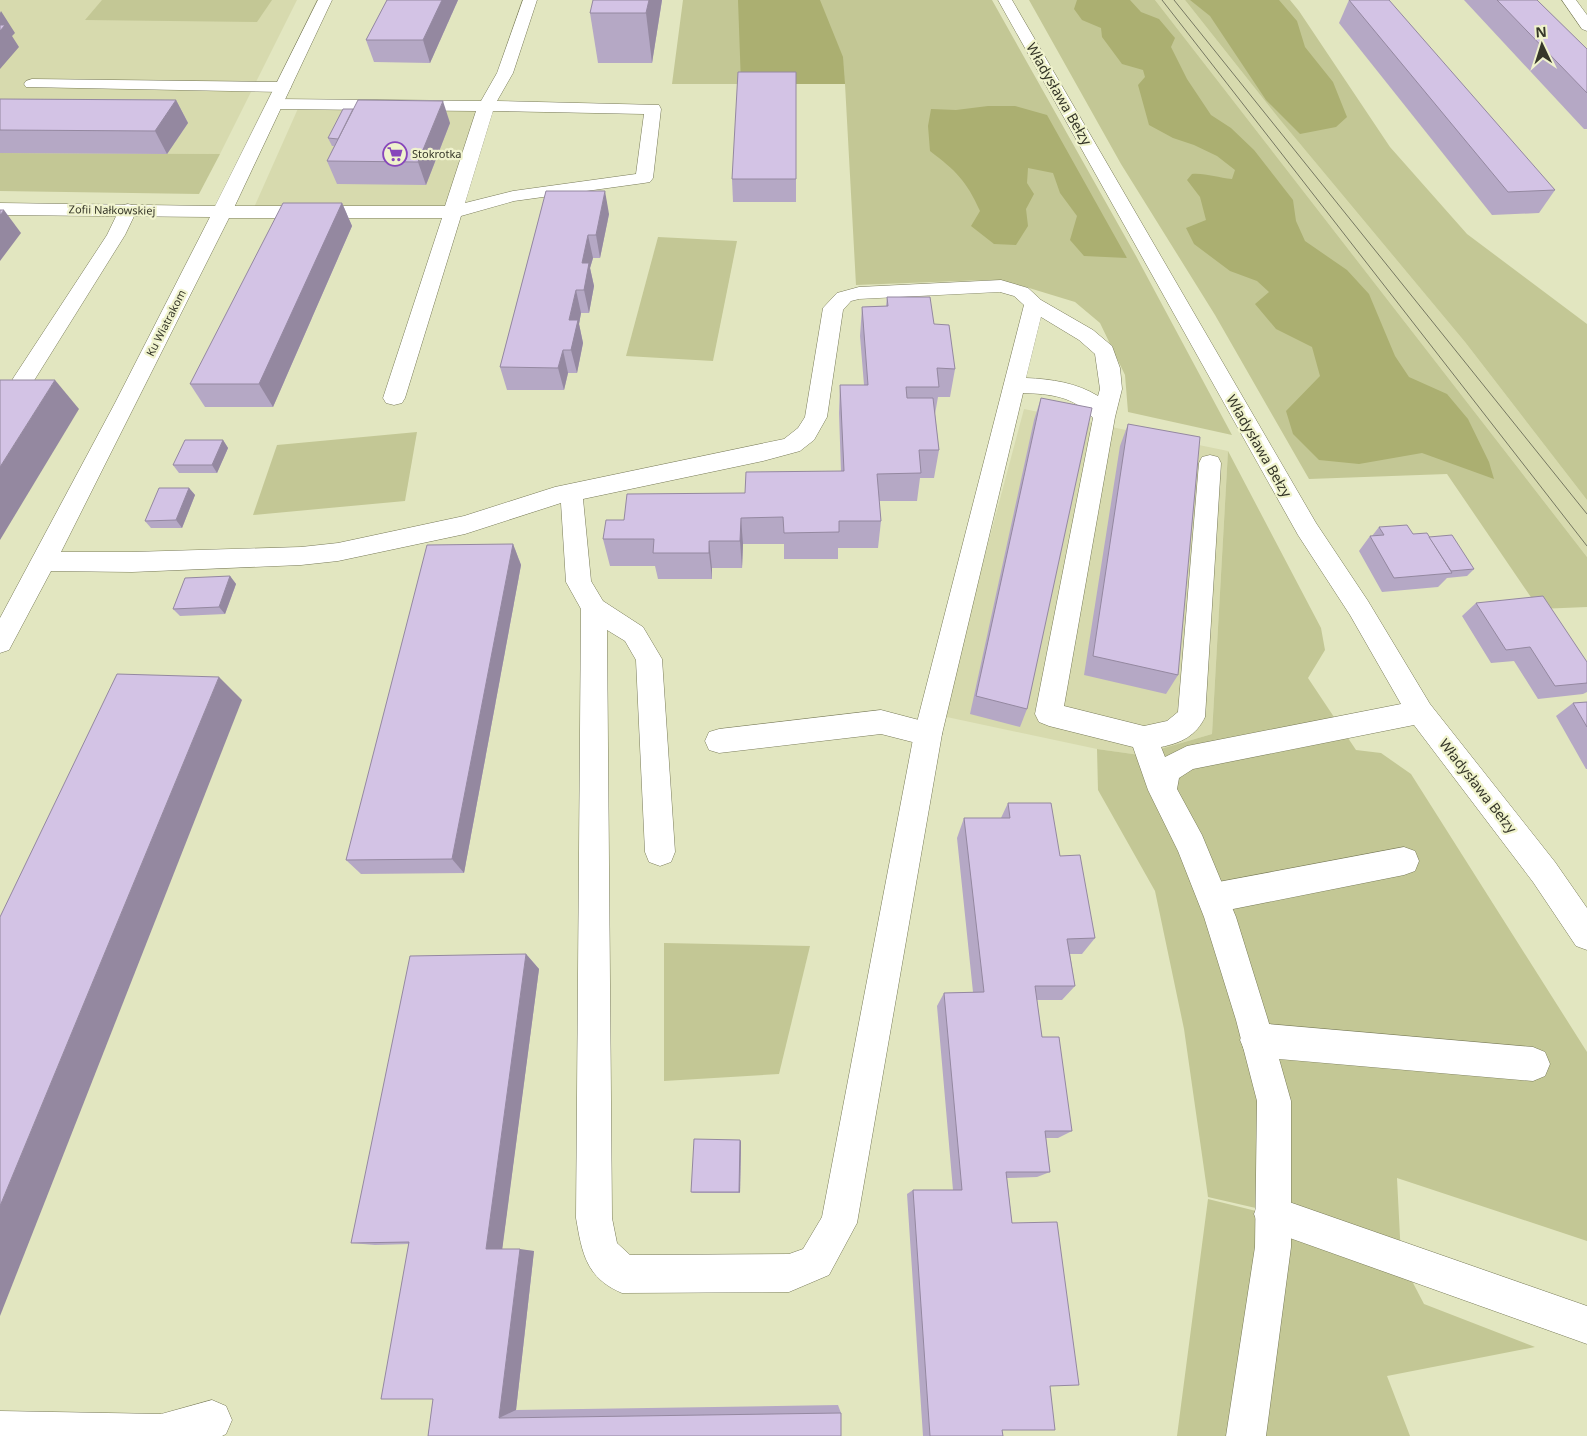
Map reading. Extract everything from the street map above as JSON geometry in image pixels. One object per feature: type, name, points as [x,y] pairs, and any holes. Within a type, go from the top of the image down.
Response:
[{"type":"street","name":"Ku Wiatrakom","points":[[0,642],[44,561],[223,212],[325,0]]},
{"type":"street","points":[[394,398],[486,106],[504,73],[530,0]]},
{"type":"street","name":"Władysława Bełzy","points":[[1005,0],[1307,529],[1359,608],[1420,712],[1544,872],[1587,934]]},
{"type":"street","points":[[1569,0],[1587,26]]},
{"type":"street","points":[[32,84],[486,106]]},
{"type":"street","name":"Zofii Nałkowskiej","points":[[0,209],[223,212],[453,212],[514,196],[644,178],[653,109],[486,106]]},
{"type":"street","points":[[22,382],[116,234],[128,210]]},
{"type":"street","points":[[44,561],[132,562],[301,556],[338,552],[465,525],[569,493],[763,453],[792,445],[806,434],[816,416],[833,308],[844,297],[859,293],[1002,286],[1021,292],[1034,304],[1086,335],[1104,351],[1109,368],[1111,389],[1104,417],[1049,714],[1144,738],[1175,732],[1191,717],[1210,463]]},
{"type":"street","points":[[594,608],[594,1218],[601,1253],[622,1274],[789,1273],[816,1262],[840,1222],[928,734],[1034,304]]},
{"type":"street","points":[[1015,385],[1055,388],[1075,394],[1091,402],[1104,417]]},
{"type":"street","points":[[569,493],[573,503],[579,582],[594,608],[634,634],[649,659],[660,852]]},
{"type":"street","points":[[1162,790],[1166,771],[1187,758],[1420,712]]},
{"type":"street","points":[[719,741],[881,722],[928,734]]},
{"type":"street","points":[[1144,738],[1162,790],[1192,845],[1213,898],[1274,1101],[1273,1247],[1246,1436]]},
{"type":"street","points":[[1213,898],[1404,861]]},
{"type":"street","name":"Władysława Bełzy","points":[[1544,872],[1587,914]]},
{"type":"street","points":[[1257,1040],[1533,1064]]},
{"type":"street","points":[[1272,1214],[1587,1325]]},
{"type":"street","points":[[0,1431],[162,1434],[212,1420]]},
{"type":"shaded area","points":[[0,0],[297,0],[220,154],[0,153]]},
{"type":"shaded area","points":[[102,0],[272,0],[257,22],[85,20]]},
{"type":"shaded area","points":[[683,0],[992,0],[1136,256],[1232,435],[1128,412],[1125,375],[1100,323],[1075,302],[1016,284],[985,280],[856,285],[845,84],[672,84]]},
{"type":"shaded area","points":[[738,0],[820,0],[843,57],[845,84],[741,84]]},
{"type":"shaded area","points":[[1029,0],[1155,0],[1587,557],[1587,607],[1539,609],[1447,474],[1309,479],[1215,315],[1121,164]]},
{"type":"shaded area","points":[[1077,0],[1130,0],[1141,12],[1159,19],[1175,38],[1171,47],[1187,79],[1211,115],[1231,128],[1254,150],[1293,200],[1296,221],[1305,241],[1347,270],[1369,294],[1395,356],[1409,377],[1447,394],[1468,419],[1489,462],[1494,479],[1422,453],[1359,464],[1319,460],[1293,434],[1286,411],[1320,376],[1312,347],[1276,329],[1255,304],[1269,292],[1257,281],[1230,271],[1194,244],[1186,228],[1206,220],[1200,197],[1187,180],[1192,174],[1232,179],[1235,170],[1217,156],[1173,138],[1149,125],[1138,85],[1145,77],[1143,70],[1122,64],[1102,37],[1101,28],[1082,20],[1074,9]]},
{"type":"shaded area","points":[[1155,0],[1185,0],[1281,121],[1465,342],[1587,500],[1587,557]]},
{"type":"shaded area","points":[[1185,0],[1290,0],[1390,147],[1467,234],[1587,324],[1587,500],[1465,342],[1281,121]]},
{"type":"shaded area","points":[[1190,0],[1279,0],[1297,21],[1305,47],[1333,82],[1347,117],[1336,127],[1300,134],[1266,100],[1210,16]]},
{"type":"shaded area","points":[[300,104],[486,106],[454,212],[252,212]]},
{"type":"shaded area","points":[[988,106],[1015,106],[1047,115],[1127,258],[1084,256],[1070,240],[1077,216],[1060,193],[1053,173],[1028,168],[1027,183],[1034,194],[1026,209],[1028,226],[1016,245],[994,244],[971,226],[980,211],[965,184],[947,164],[930,151],[928,126],[931,109],[956,110]]},
{"type":"shaded area","points":[[0,153],[220,154],[199,194],[0,191]]},
{"type":"shaded area","points":[[658,237],[737,241],[713,361],[626,356]]},
{"type":"shaded area","points":[[1024,409],[1228,451],[1212,734],[1140,755],[1097,749],[942,716]]},
{"type":"shaded area","points":[[417,432],[405,501],[253,515],[277,445]]},
{"type":"shaded area","points":[[1228,451],[1321,628],[1325,650],[1308,678],[1356,750],[1381,753],[1411,774],[1587,1052],[1587,1241],[1397,1178],[1401,1257],[1273,1212],[1208,1197],[1184,1029],[1155,891],[1098,790],[1097,749],[1140,755],[1212,734]]},
{"type":"shaded area","points":[[664,943],[810,946],[779,1074],[664,1081]]},
{"type":"shaded area","points":[[1208,1199],[1272,1215],[1401,1260],[1424,1304],[1535,1347],[1387,1376],[1410,1436],[1177,1436]]},
{"type":"building","points":[[387,0],[442,0],[423,40],[366,40]]},
{"type":"building","points":[[593,0],[649,0],[646,13],[590,13]]},
{"type":"building","points":[[1349,0],[1389,0],[1555,190],[1508,192]]},
{"type":"building","points":[[1497,0],[1537,0],[1587,49],[1587,93]]},
{"type":"building","points":[[738,72],[796,72],[796,179],[732,179]]},
{"type":"building","points":[[0,99],[176,100],[155,131],[0,130]]},
{"type":"building","points":[[358,100],[443,101],[418,162],[327,161]]},
{"type":"building","points":[[343,109],[353,109],[338,139],[328,138]]},
{"type":"building","points":[[546,191],[605,191],[596,235],[588,235],[582,263],[589,263],[584,290],[576,290],[569,320],[578,320],[571,350],[563,350],[558,368],[500,367]]},
{"type":"building","points":[[283,203],[342,203],[259,384],[190,384]]},
{"type":"building","points":[[887,297],[930,297],[934,324],[949,325],[955,369],[937,368],[939,387],[906,387],[907,398],[933,398],[939,450],[919,450],[921,473],[877,474],[881,521],[839,521],[839,532],[784,533],[783,517],[741,518],[740,541],[709,541],[709,553],[653,553],[654,539],[603,539],[606,520],[624,520],[627,494],[745,493],[746,472],[844,471],[840,385],[868,385],[862,307],[888,306]]},
{"type":"building","points":[[0,380],[55,380],[0,467]]},
{"type":"building","points":[[1041,398],[1092,408],[1027,709],[976,696]]},
{"type":"building","points":[[1128,424],[1200,437],[1178,675],[1093,656]]},
{"type":"building","points":[[185,440],[223,440],[212,465],[173,465]]},
{"type":"building","points":[[159,488],[189,488],[176,520],[145,521]]},
{"type":"building","points":[[1407,525],[1413,534],[1427,533],[1452,573],[1394,578],[1370,536],[1384,535],[1379,527]]},
{"type":"building","points":[[1452,535],[1474,569],[1451,571],[1429,537]]},
{"type":"building","points":[[513,544],[452,859],[346,860],[427,545]]},
{"type":"building","points":[[230,576],[219,607],[173,609],[185,578]]},
{"type":"building","points":[[1543,596],[1587,662],[1587,683],[1555,686],[1530,647],[1506,650],[1476,603]]},
{"type":"building","points":[[117,674],[219,677],[0,1206],[0,917]]},
{"type":"building","points":[[1587,702],[1587,727],[1573,703]]},
{"type":"building","points":[[1008,803],[1051,803],[1060,856],[1080,855],[1095,938],[1067,939],[1075,986],[1035,986],[1042,1037],[1059,1037],[1072,1131],[1045,1131],[1050,1172],[1006,1172],[1012,1223],[1057,1222],[1079,1385],[1050,1386],[1055,1430],[1002,1430],[1003,1436],[930,1436],[913,1190],[962,1190],[944,993],[984,992],[964,818],[1010,818]]},
{"type":"building","points":[[526,954],[486,1249],[520,1249],[499,1418],[841,1413],[841,1436],[428,1436],[433,1399],[381,1399],[409,1242],[351,1243],[410,956]]},
{"type":"building","points":[[694,1139],[740,1140],[739,1192],[691,1192]]},
{"type":"tram line","points":[[1162,0],[1587,546]]},
{"type":"tram line","points":[[1174,0],[1587,514]]},
{"type":"place","name":"Stokrotka","points":[[395,154]]}]
